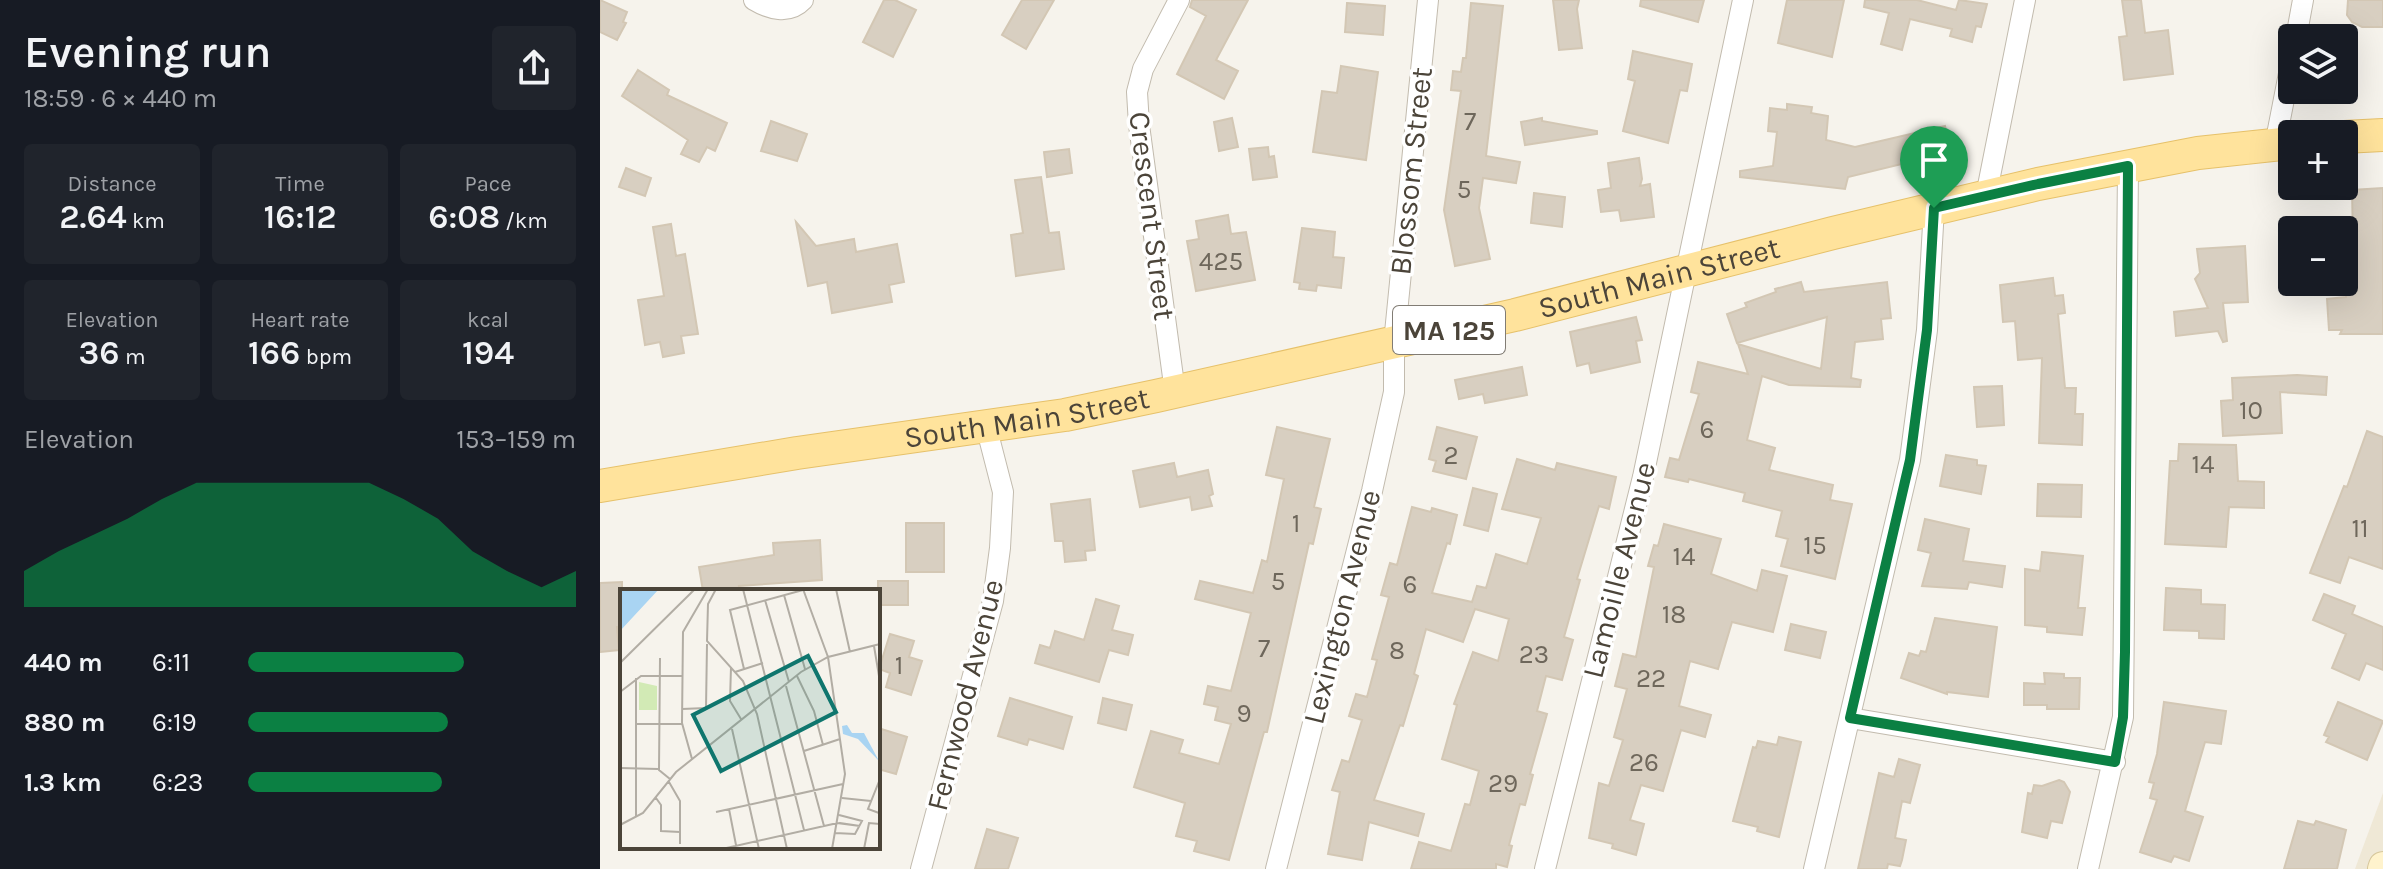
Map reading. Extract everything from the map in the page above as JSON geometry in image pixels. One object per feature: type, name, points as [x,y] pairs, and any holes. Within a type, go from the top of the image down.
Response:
[{"type":"main road","points":[[2358,136],[2383,135]]},
{"type":"main road","name":"South Main Street","points":[[600,486],[797,453],[1065,415],[1515,315],[1986,196],[2198,153],[2278,145]]},
{"type":"street","points":[[754,0],[767,7],[790,9],[803,0]]},
{"type":"street","name":"Crescent Street","points":[[1175,392],[1137,92],[1143,69],[1179,0]]},
{"type":"street","name":"Blossom Street","points":[[1394,343],[1428,0]]},
{"type":"street","name":"Lamoille Avenue","points":[[1545,869],[1643,477],[1743,0]]},
{"type":"street","points":[[1986,196],[2025,0]]},
{"type":"street","points":[[2299,24],[2303,0]]},
{"type":"street","points":[[2088,869],[2123,717],[2128,166]]},
{"type":"street","points":[[1814,869],[1910,460],[1927,330],[1934,208]]},
{"type":"street","name":"Lexington Avenue","points":[[1276,869],[1391,406],[1394,343]]},
{"type":"street","name":"Fernwood Avenue","points":[[921,869],[993,601],[1003,492],[986,426]]},
{"type":"street","points":[[1850,718],[2115,762]]},
{"type":"shaded area","points":[[2383,793],[2383,869],[2355,869],[2363,847]]},
{"type":"building","points":[[600,0],[627,12],[623,22],[626,23],[617,40],[600,32]]},
{"type":"building","points":[[884,0],[895,0],[916,10],[893,57],[863,42]]},
{"type":"building","points":[[1022,0],[1054,0],[1026,49],[1002,35]]},
{"type":"building","points":[[1192,0],[1248,0],[1216,60],[1238,71],[1224,99],[1177,74],[1206,16],[1190,7]]},
{"type":"building","points":[[1553,0],[1579,0],[1577,9],[1582,48],[1559,50]]},
{"type":"building","points":[[1641,0],[1704,0],[1698,22],[1640,6]]},
{"type":"building","points":[[1787,0],[1844,0],[1832,57],[1778,43]]},
{"type":"building","points":[[1865,0],[1917,0],[1956,10],[1959,0],[1987,4],[1981,27],[1976,26],[1972,42],[1950,36],[1952,29],[1910,19],[1902,50],[1881,44],[1889,13],[1864,7]]},
{"type":"building","points":[[2122,0],[2141,0],[2145,33],[2168,30],[2173,74],[2124,80],[2119,37],[2127,36]]},
{"type":"building","points":[[2348,0],[2383,0],[2383,27],[2362,27],[2347,15]]},
{"type":"building","points":[[1347,3],[1385,6],[1383,35],[1345,32]]},
{"type":"building","points":[[1471,3],[1503,6],[1486,156],[1520,162],[1516,183],[1483,178],[1479,208],[1490,259],[1455,266],[1444,210],[1461,91],[1451,90],[1453,71],[1461,72],[1463,58],[1466,58]]},
{"type":"building","points":[[1633,51],[1692,64],[1687,91],[1680,90],[1668,143],[1623,131],[1635,81],[1628,79]]},
{"type":"building","points":[[1341,66],[1378,72],[1366,160],[1313,152],[1322,91],[1337,93]]},
{"type":"building","points":[[638,70],[669,90],[667,95],[727,123],[715,151],[707,147],[699,162],[681,154],[688,140],[622,96]]},
{"type":"building","points":[[1787,104],[1812,107],[1811,113],[1828,116],[1826,140],[1855,147],[1945,126],[1951,152],[1848,177],[1845,189],[1740,177],[1740,171],[1773,166],[1777,132],[1768,131],[1770,108],[1787,110]]},
{"type":"building","points":[[1232,118],[1238,147],[1219,151],[1214,122]]},
{"type":"building","points":[[1542,118],[1542,121],[1597,131],[1597,134],[1525,145],[1521,122]]},
{"type":"building","points":[[771,121],[807,134],[797,161],[761,151]]},
{"type":"building","points":[[1268,147],[1269,157],[1274,156],[1277,177],[1253,180],[1249,149]]},
{"type":"building","points":[[1069,149],[1072,173],[1047,177],[1044,152]]},
{"type":"building","points":[[1639,158],[1640,186],[1650,184],[1654,217],[1621,221],[1619,210],[1601,212],[1598,190],[1611,188],[1608,163]]},
{"type":"building","points":[[626,168],[651,178],[645,196],[619,187]]},
{"type":"building","points":[[1041,177],[1049,233],[1059,232],[1064,269],[1016,276],[1011,235],[1023,233],[1015,180]]},
{"type":"building","points":[[2383,188],[2383,334],[2340,334],[2342,330],[2329,330],[2327,299],[2358,296],[2358,216],[2353,216],[2352,200],[2358,200],[2358,190]]},
{"type":"building","points":[[1534,193],[1565,197],[1562,227],[1531,223]]},
{"type":"building","points":[[1228,215],[1231,234],[1246,232],[1255,280],[1196,291],[1187,241],[1199,239],[1196,221]]},
{"type":"building","points":[[796,222],[816,246],[854,239],[856,252],[897,244],[904,282],[889,285],[892,302],[832,313],[827,282],[808,286]]},
{"type":"building","points":[[671,224],[676,256],[685,254],[698,334],[681,336],[684,353],[663,357],[660,342],[645,345],[638,300],[664,296],[653,227]]},
{"type":"building","points":[[1302,228],[1335,232],[1333,257],[1344,258],[1341,288],[1317,285],[1316,291],[1299,289],[1300,283],[1294,282]]},
{"type":"building","points":[[2245,246],[2248,302],[2223,303],[2227,341],[2223,342],[2218,331],[2176,336],[2174,312],[2208,308],[2195,279],[2200,273],[2197,249]]},
{"type":"building","points":[[2053,278],[2055,296],[2063,295],[2065,313],[2058,314],[2065,388],[2076,388],[2075,414],[2083,414],[2082,445],[2039,443],[2042,358],[2018,360],[2015,321],[2003,322],[2000,285]]},
{"type":"building","points":[[1801,282],[1804,292],[1887,282],[1891,318],[1881,319],[1883,339],[1855,342],[1851,378],[1861,380],[1860,387],[1789,385],[1762,376],[1747,440],[1775,448],[1769,470],[1833,485],[1830,500],[1852,504],[1835,579],[1781,566],[1788,539],[1776,536],[1782,511],[1743,501],[1745,493],[1689,479],[1688,482],[1665,477],[1670,458],[1679,460],[1699,394],[1691,392],[1698,362],[1748,374],[1738,344],[1821,369],[1827,317],[1737,343],[1727,314],[1747,307],[1745,303],[1776,292],[1775,289]]},
{"type":"building","points":[[1636,317],[1642,340],[1636,341],[1640,362],[1591,373],[1589,363],[1577,366],[1570,332]]},
{"type":"building","points":[[1522,367],[1527,395],[1485,403],[1483,394],[1459,399],[1455,380]]},
{"type":"building","points":[[2327,377],[2326,395],[2280,392],[2282,433],[2223,436],[2221,401],[2233,400],[2232,378]]},
{"type":"building","points":[[2002,386],[2004,425],[1977,427],[1974,387]]},
{"type":"building","points":[[1277,427],[1330,439],[1314,507],[1321,509],[1313,544],[1309,543],[1267,732],[1264,732],[1229,860],[1194,851],[1197,841],[1176,836],[1185,803],[1134,787],[1151,731],[1183,740],[1179,753],[1219,764],[1231,724],[1215,720],[1218,707],[1204,704],[1208,686],[1231,691],[1251,613],[1195,599],[1200,581],[1253,593],[1262,560],[1267,562],[1284,479],[1266,475]]},
{"type":"building","points":[[1437,427],[1477,437],[1466,479],[1433,471],[1436,461],[1429,459]]},
{"type":"building","points":[[2367,431],[2383,437],[2383,569],[2349,557],[2340,583],[2310,573]]},
{"type":"building","points":[[2179,444],[2236,445],[2238,481],[2264,482],[2264,508],[2229,507],[2226,547],[2165,544],[2170,461],[2178,461]]},
{"type":"building","points":[[1946,455],[1977,460],[1977,465],[1986,466],[1981,494],[1940,486]]},
{"type":"building","points":[[1517,459],[1555,470],[1557,463],[1616,477],[1609,509],[1599,506],[1577,579],[1580,580],[1564,637],[1573,640],[1562,680],[1546,676],[1537,711],[1547,714],[1530,774],[1533,775],[1525,805],[1520,804],[1509,845],[1512,846],[1507,867],[1496,864],[1496,869],[1411,869],[1419,842],[1451,851],[1465,804],[1470,805],[1479,771],[1442,759],[1457,705],[1454,704],[1473,652],[1498,661],[1509,619],[1475,609],[1463,642],[1426,629],[1414,674],[1418,676],[1403,726],[1400,725],[1374,800],[1424,814],[1418,836],[1369,822],[1362,860],[1328,854],[1340,792],[1332,790],[1342,760],[1349,762],[1362,720],[1349,716],[1356,694],[1367,697],[1377,660],[1372,659],[1389,597],[1381,595],[1390,563],[1397,565],[1412,507],[1431,512],[1432,508],[1457,515],[1432,593],[1472,602],[1477,586],[1486,588],[1496,554],[1527,564],[1541,518],[1502,509]]},
{"type":"building","points":[[1174,463],[1177,477],[1208,470],[1212,506],[1192,510],[1190,497],[1140,507],[1133,471]]},
{"type":"building","points":[[2038,484],[2082,485],[2081,517],[2037,516]]},
{"type":"building","points":[[1473,488],[1497,494],[1488,531],[1464,525]]},
{"type":"building","points":[[1090,499],[1095,550],[1085,551],[1086,560],[1065,562],[1063,541],[1055,541],[1051,504]]},
{"type":"building","points":[[1925,519],[1969,529],[1963,561],[2005,566],[2002,587],[1969,582],[1967,589],[1922,586],[1931,553],[1918,550]]},
{"type":"building","points":[[906,523],[944,523],[944,572],[906,572]]},
{"type":"building","points":[[1664,524],[1721,539],[1711,574],[1757,591],[1762,570],[1787,576],[1773,632],[1732,622],[1718,669],[1690,661],[1679,706],[1711,715],[1705,737],[1681,730],[1663,791],[1641,785],[1630,820],[1644,824],[1636,855],[1612,848],[1613,844],[1589,838],[1599,783],[1609,786],[1623,740],[1614,737],[1627,689],[1615,686],[1623,654],[1636,657],[1654,567],[1648,566]]},
{"type":"building","points":[[820,540],[822,580],[739,586],[740,589],[703,589],[699,567],[774,555],[773,543]]},
{"type":"building","points":[[2042,552],[2083,556],[2078,608],[2085,608],[2082,635],[2047,632],[2047,627],[2025,625],[2025,569],[2040,571]]},
{"type":"building","points":[[878,581],[908,581],[908,605],[880,605]]},
{"type":"building","points":[[622,582],[620,627],[617,627],[619,650],[600,652],[600,583]]},
{"type":"building","points":[[2166,588],[2201,590],[2201,604],[2225,605],[2224,639],[2199,638],[2199,631],[2164,630]]},
{"type":"building","points":[[2324,594],[2355,606],[2352,614],[2383,627],[2383,670],[2366,663],[2359,680],[2332,668],[2346,634],[2313,620]]},
{"type":"building","points":[[1096,599],[1119,606],[1112,630],[1133,635],[1128,655],[1109,650],[1099,682],[1035,663],[1040,645],[1050,648],[1055,631],[1084,640]]},
{"type":"building","points":[[1935,618],[1997,627],[1988,697],[1947,694],[1901,678],[1909,653],[1919,656],[1921,651],[1926,652]]},
{"type":"building","points":[[1791,624],[1826,632],[1820,658],[1785,650]]},
{"type":"building","points":[[890,634],[914,641],[909,657],[922,661],[911,695],[886,687],[890,673],[880,669]]},
{"type":"building","points":[[2044,673],[2080,678],[2079,709],[2024,705],[2024,683],[2045,684]]},
{"type":"building","points":[[1010,698],[1072,717],[1063,749],[1029,739],[1027,745],[998,736]]},
{"type":"building","points":[[1103,698],[1132,705],[1126,730],[1098,723]]},
{"type":"building","points":[[2164,702],[2226,711],[2221,744],[2205,742],[2185,811],[2203,817],[2189,861],[2174,856],[2171,862],[2140,852],[2157,800],[2150,798],[2154,783],[2149,782],[2157,754]]},
{"type":"building","points":[[2338,702],[2383,721],[2367,760],[2326,742],[2329,737],[2324,735]]},
{"type":"building","points":[[880,729],[907,737],[896,774],[880,770]]},
{"type":"building","points":[[1779,737],[1801,742],[1779,837],[1757,831],[1758,827],[1733,821],[1753,747],[1756,748],[1758,741],[1777,745]]},
{"type":"building","points":[[1899,759],[1920,765],[1910,803],[1902,801],[1895,838],[1906,840],[1900,866],[1888,864],[1887,869],[1858,869],[1879,773],[1894,777]]},
{"type":"building","points":[[2059,780],[2070,792],[2062,823],[2051,821],[2047,838],[2022,832],[2028,793],[2032,794],[2034,785],[2042,786]]},
{"type":"building","points":[[2298,821],[2314,825],[2316,821],[2346,830],[2337,869],[2284,869]]},
{"type":"building","points":[[987,829],[1018,838],[1008,869],[975,869]]},
{"type":"route","points":[[2128,166],[2125,652],[2123,717],[2115,762],[1850,718],[1910,460],[1927,330],[1934,208],[2128,166]]}]
